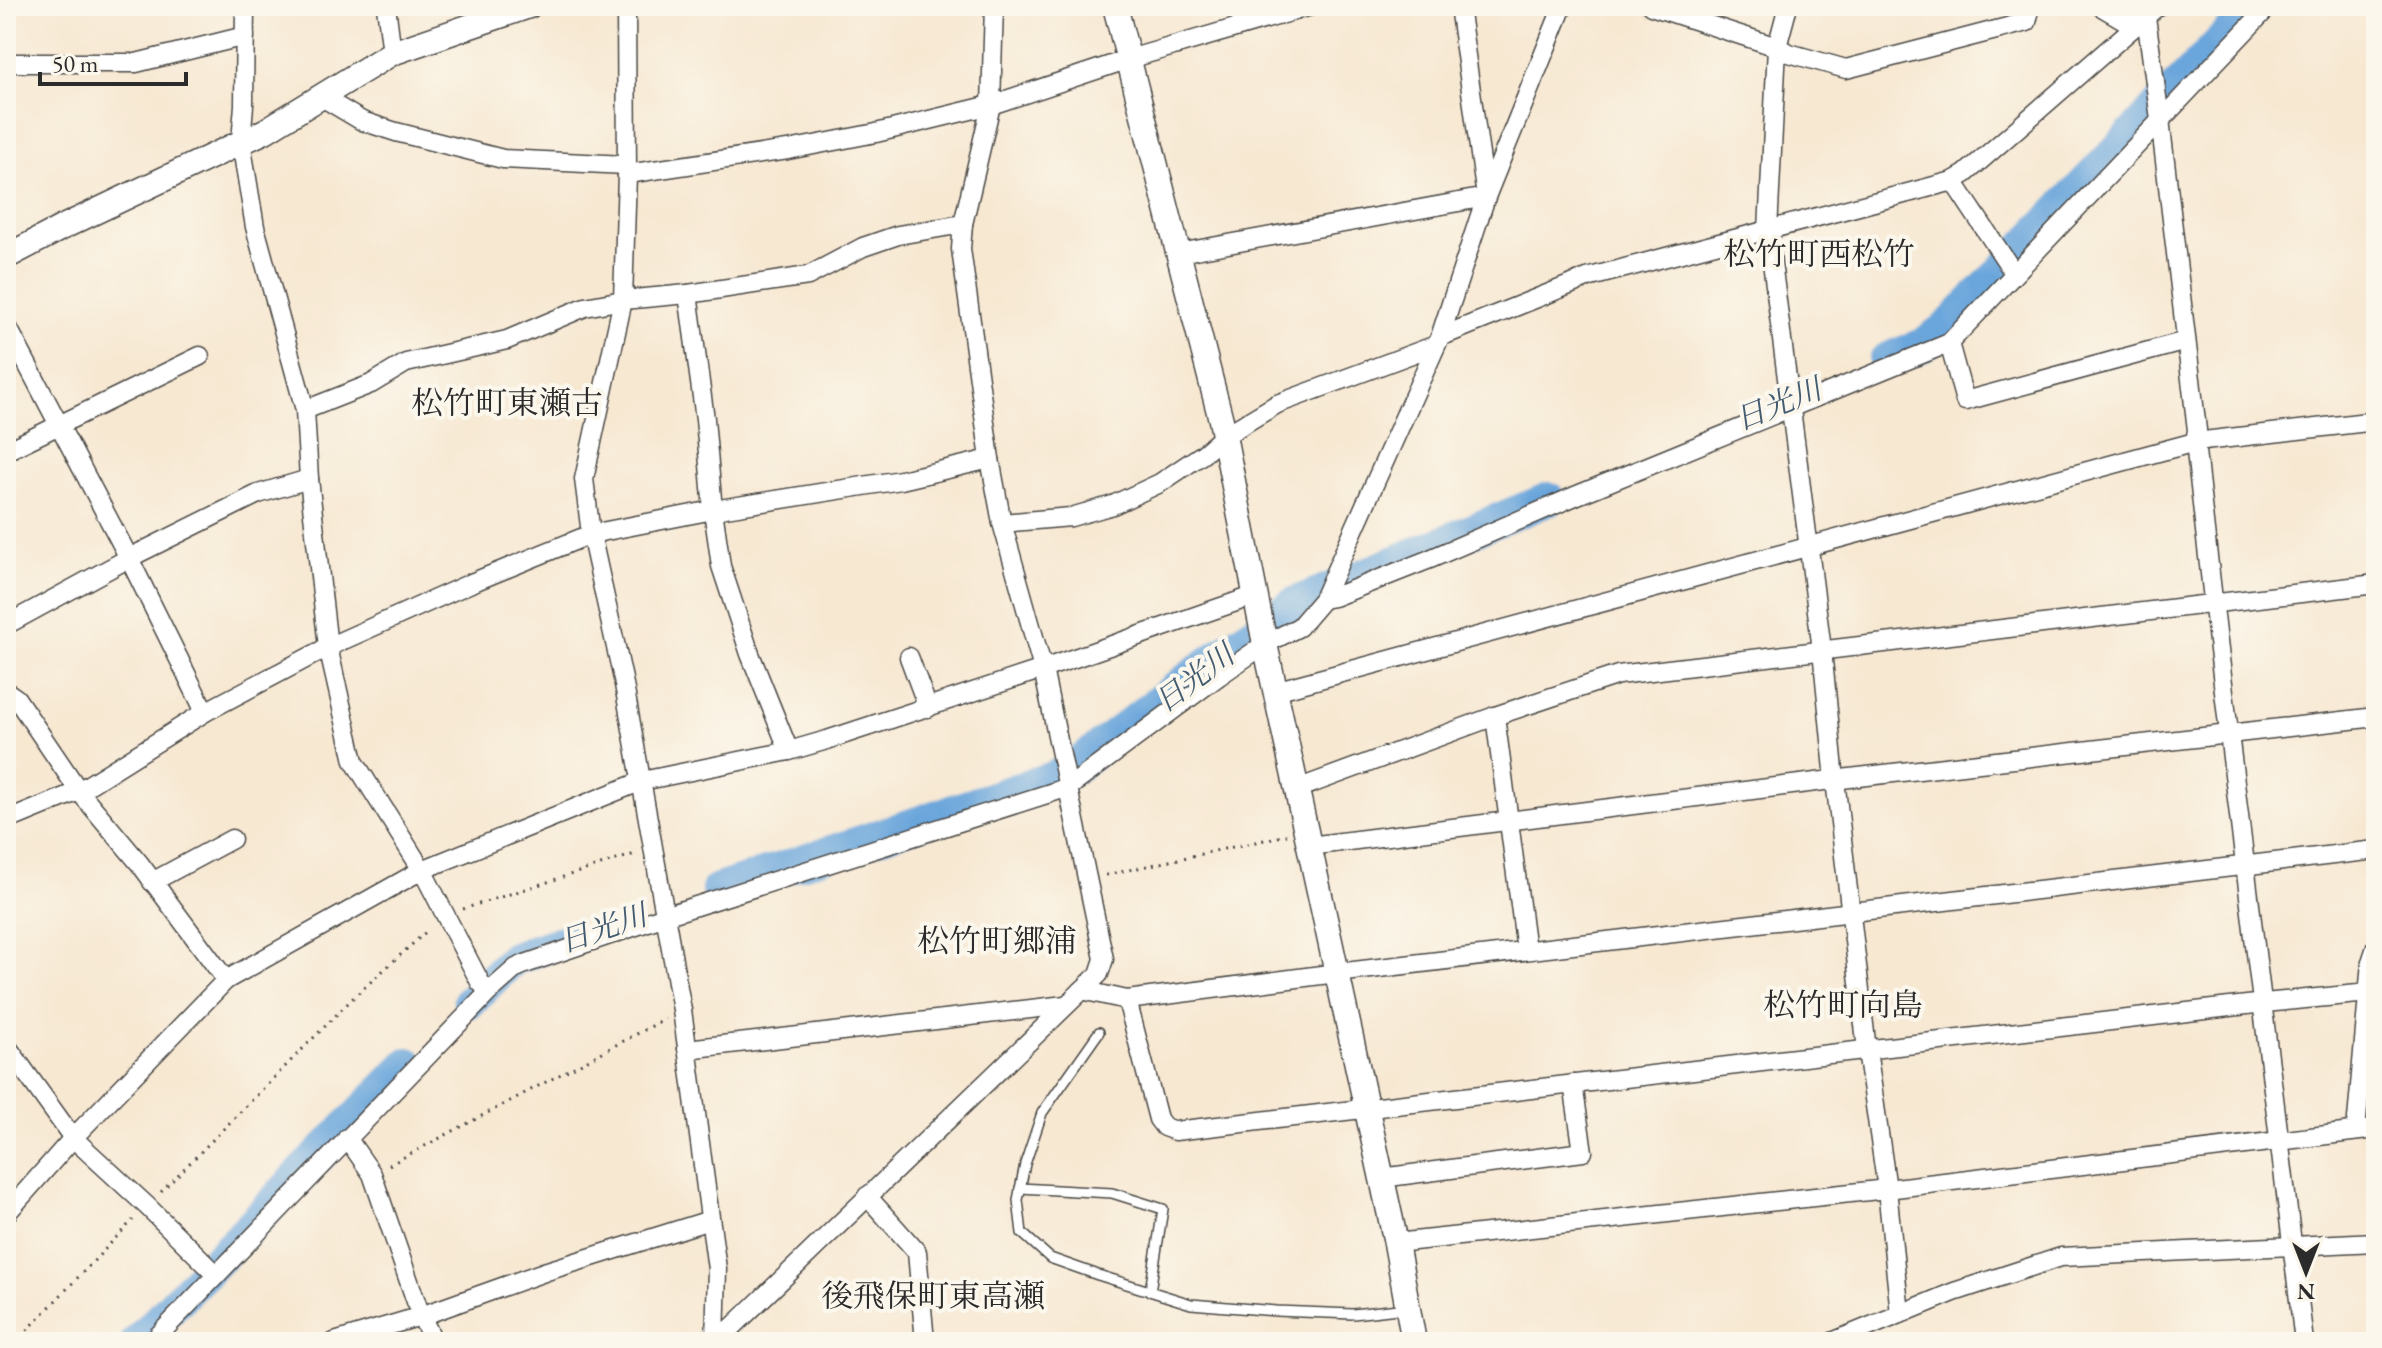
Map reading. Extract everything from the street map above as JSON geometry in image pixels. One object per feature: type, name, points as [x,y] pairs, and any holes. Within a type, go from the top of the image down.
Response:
[{"type":"street","points":[[245,6],[241,142],[255,227],[305,410],[309,479],[328,647],[354,761],[422,870],[485,988]]},
{"type":"street","points":[[386,6],[392,53]]},
{"type":"street","points":[[6,257],[265,131],[392,53],[529,6]]},
{"type":"street","points":[[626,6],[623,300],[584,479],[591,534],[623,679],[682,1010],[717,1269],[716,1342]]},
{"type":"street","points":[[716,1342],[1099,974],[1104,959],[1043,669],[1002,523],[961,249],[963,224],[991,105],[994,6]]},
{"type":"street","points":[[1115,6],[1224,436],[1275,691],[1396,1243],[1414,1342]]},
{"type":"street","points":[[320,96],[362,121],[503,159],[626,169],[788,150],[876,133],[991,105],[1129,59],[1311,6]]},
{"type":"street","points":[[1459,6],[1486,197]]},
{"type":"street","points":[[152,1342],[212,1270],[347,1138],[485,988],[516,968],[665,910],[1067,777],[1263,633],[1299,627],[1325,593],[1438,341],[1486,197],[1563,6]]},
{"type":"street","points":[[1651,6],[1846,69],[2027,22],[2031,6]]},
{"type":"street","points":[[1788,6],[1777,47],[1768,231],[1822,650],[1900,1314]]},
{"type":"street","points":[[2100,6],[2146,16]]},
{"type":"street","points":[[1325,593],[1334,597],[1430,559],[1790,402],[1949,343],[2010,268],[2159,112],[2269,6]]},
{"type":"street","points":[[2146,16],[2197,430],[2195,442],[2213,602],[2304,1342]]},
{"type":"street","points":[[1002,523],[1071,517],[1113,505],[1160,483],[1224,436],[1277,404],[1587,278],[1953,181],[1965,174],[2146,16]]},
{"type":"street","points":[[6,63],[136,63],[245,36]]},
{"type":"street","points":[[1953,181],[2010,268]]},
{"type":"street","points":[[1179,253],[1486,197]]},
{"type":"street","points":[[305,410],[371,384],[406,363],[507,340],[585,307],[808,276],[863,247],[898,235],[963,224]]},
{"type":"street","points":[[688,294],[721,566],[750,654],[789,751]]},
{"type":"street","points":[[6,324],[129,558],[205,712]]},
{"type":"street","points":[[1949,343],[1965,401],[2186,341]]},
{"type":"street","points":[[6,451],[200,356]]},
{"type":"street","points":[[1275,691],[2195,442],[2376,421]]},
{"type":"street","points":[[6,821],[79,791],[205,712],[328,647],[591,534],[713,510],[901,480],[990,459]]},
{"type":"street","points":[[6,625],[129,558],[258,494],[309,479]]},
{"type":"street","points":[[1297,789],[1495,716],[1618,675],[2376,584]]},
{"type":"street","points":[[6,1214],[73,1138],[226,980],[422,870],[642,781],[789,751],[928,708],[1256,595]]},
{"type":"street","points":[[909,657],[928,708]]},
{"type":"street","points":[[6,691],[16,698],[79,791],[140,864],[226,980]]},
{"type":"street","points":[[1495,716],[1526,950]]},
{"type":"street","points":[[1308,839],[1509,821],[2376,717]]},
{"type":"street","points":[[152,882],[232,839]]},
{"type":"street","points":[[1082,990],[1127,1000],[2376,850]]},
{"type":"street","points":[[2356,1131],[2370,1031],[2371,962],[2376,947]]},
{"type":"street","points":[[1127,1000],[1158,1119],[1164,1127],[1175,1131],[2369,993]]},
{"type":"street","points":[[687,1049],[1065,1005]]},
{"type":"street","points":[[6,1045],[73,1138],[212,1270]]},
{"type":"street","points":[[1381,1178],[1583,1152],[1573,1084]]},
{"type":"street","points":[[1396,1243],[1887,1189],[2376,1129]]},
{"type":"street","points":[[347,1138],[372,1174],[421,1316],[434,1342]]},
{"type":"street","points":[[867,1196],[917,1252],[925,1342]]},
{"type":"street","points":[[334,1342],[710,1220]]},
{"type":"street","points":[[1832,1342],[1954,1292],[2061,1257],[2376,1242]]},
{"type":"lane","points":[[1099,1032],[1042,1113],[1020,1188],[1018,1200],[1022,1233],[1050,1258],[1191,1304],[1353,1314],[1407,1308]]},
{"type":"lane","points":[[1020,1188],[1112,1193],[1163,1209],[1150,1291]]},
{"type":"path","points":[[1088,879],[1308,839]]},
{"type":"path","points":[[16,1342],[354,997],[444,915],[654,848]]},
{"type":"path","points":[[372,1174],[682,1010]]},
{"type":"waterway","name":"日光川","points":[[1886,360],[1923,345],[1949,326],[2255,6]]},
{"type":"waterway","name":"日光川","points":[[718,890],[1055,777],[1073,768],[1210,662],[1294,604],[1549,499]]},
{"type":"waterway","name":"日光川","points":[[470,1001],[514,958],[565,941]]},
{"type":"waterway","name":"日光川","points":[[137,1342],[408,1064]]},
{"type":"district","name":"松竹町西松竹","points":[[1819,254]]},
{"type":"district","name":"松竹町東瀬古","points":[[507,403]]},
{"type":"district","name":"松竹町郷浦","points":[[997,941]]},
{"type":"district","name":"松竹町向島","points":[[1843,1005]]},
{"type":"district","name":"後飛保町東高瀬","points":[[933,1296]]}]
